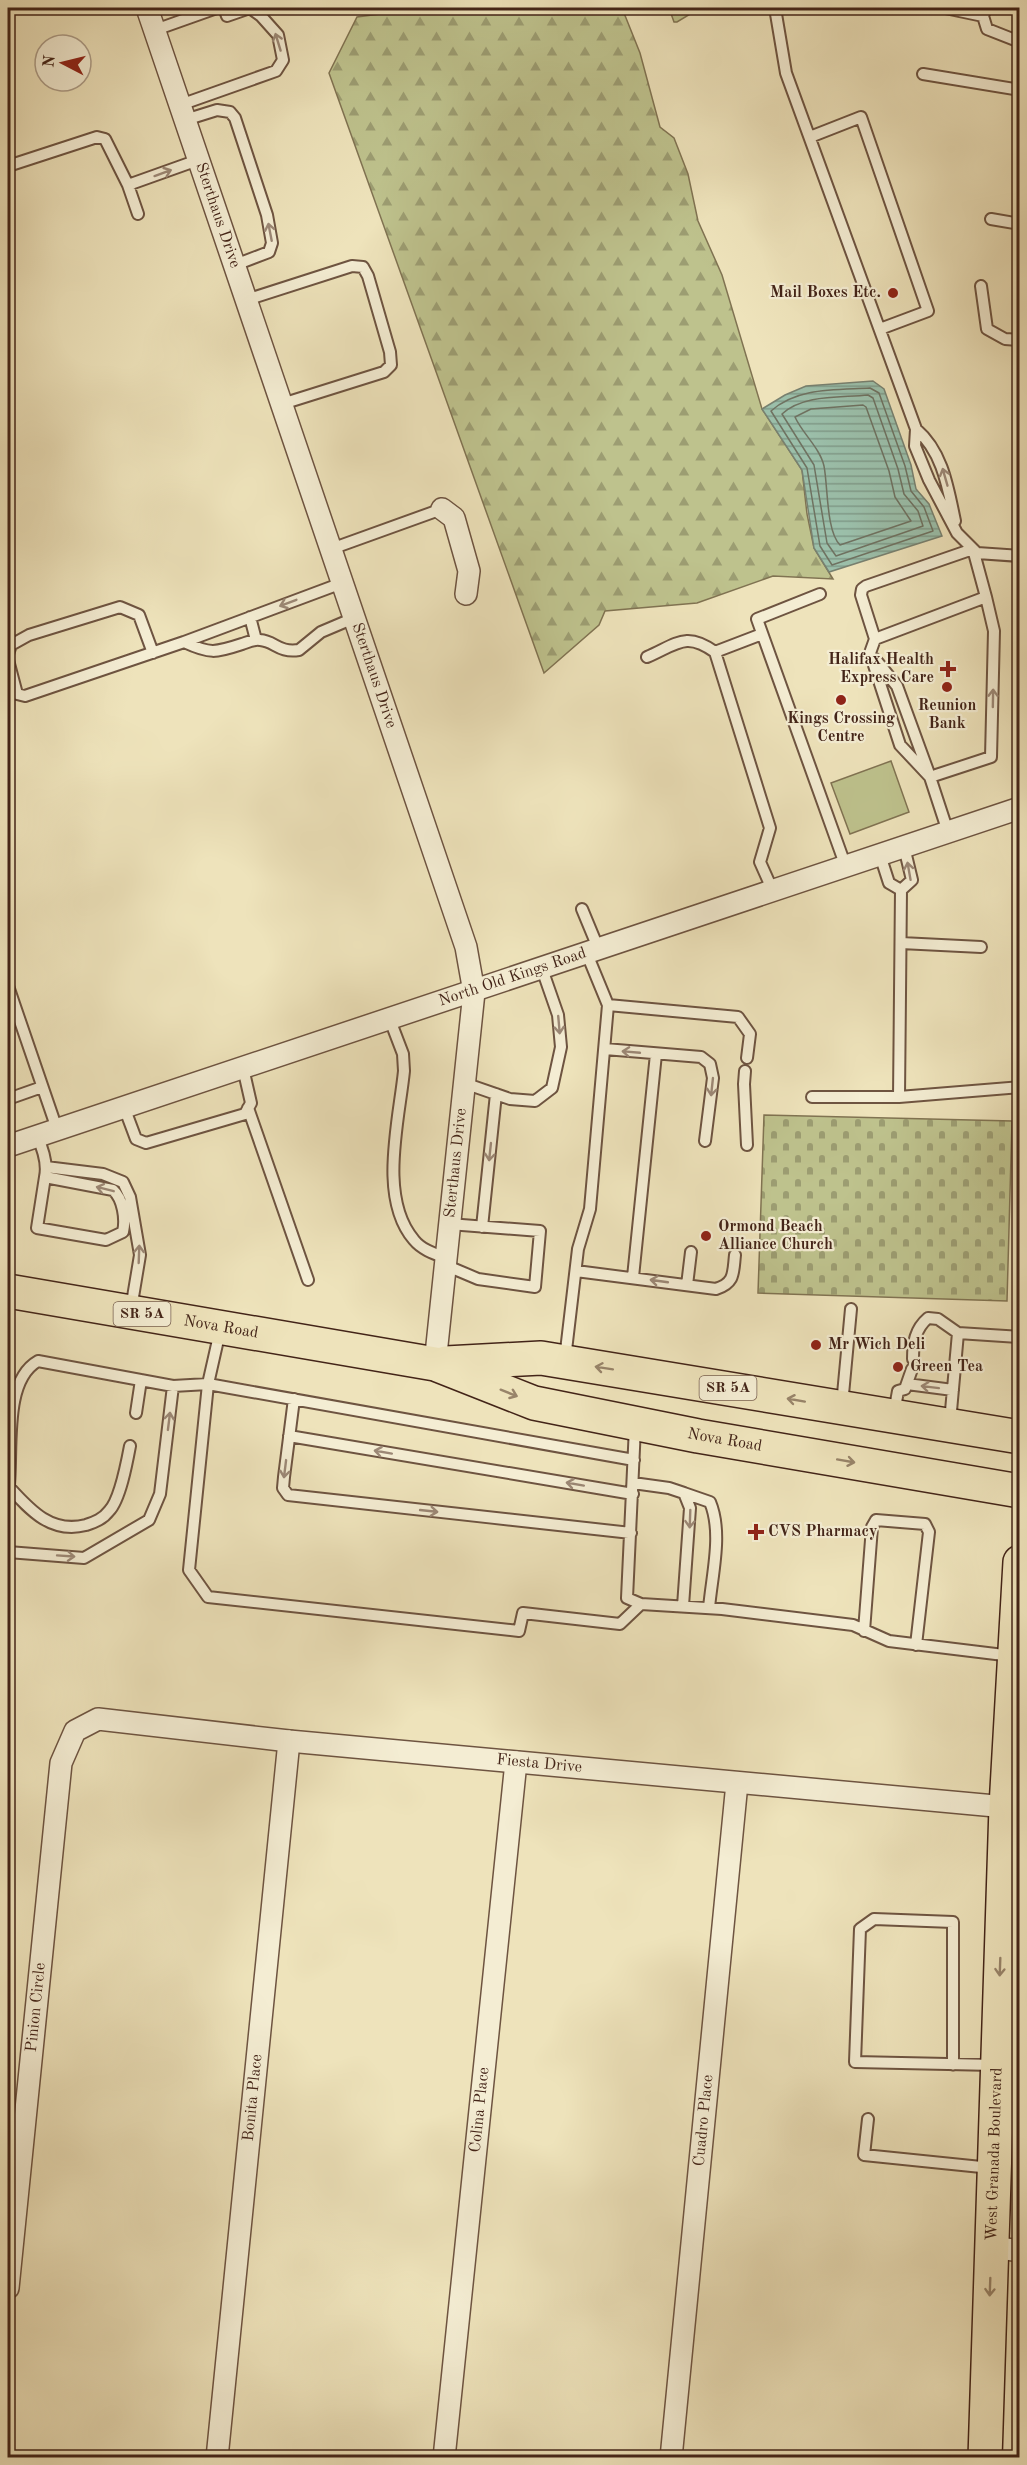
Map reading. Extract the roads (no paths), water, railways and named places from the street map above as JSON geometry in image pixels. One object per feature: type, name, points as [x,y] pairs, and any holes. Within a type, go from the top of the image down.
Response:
[{"type":"main road","name":"Nova Road","points":[[8,1290],[435,1364],[534,1403],[1020,1491]]},
{"type":"main road","name":"Nova Road","points":[[435,1364],[542,1358],[1020,1437]]},
{"type":"main road","name":"West Granada Boulevard","points":[[989,2450],[1005,2249],[994,2168],[1006,1807],[1020,1562]]},
{"type":"street","name":"Sterthaus Drive","points":[[147,8],[466,947],[474,992],[435,1364]]},
{"type":"street","points":[[442,508],[454,518],[469,571],[466,594]]},
{"type":"street","name":"North Old Kings Road","points":[[8,1146],[1020,808]]},
{"type":"street","name":"Fiesta Drive","points":[[75,1731],[98,1719],[289,1741],[1006,1807]]},
{"type":"street","name":"Pinion Circle","points":[[8,2288],[62,1763],[75,1731]]},
{"type":"street","name":"Bonita Place","points":[[217,2457],[289,1741]]},
{"type":"street","name":"Colina Place","points":[[444,2457],[516,1762]]},
{"type":"street","name":"Cuadro Place","points":[[671,2457],[737,1783]]},
{"type":"lane","points":[[155,30],[217,8]]},
{"type":"lane","points":[[183,112],[276,71],[283,60],[278,35],[261,16],[250,8],[227,16],[224,8]]},
{"type":"lane","points":[[775,8],[786,73],[916,429],[915,446],[929,480],[957,533],[977,554],[1020,556]]},
{"type":"lane","points":[[945,8],[984,12],[987,29],[1020,42]]},
{"type":"lane","points":[[923,74],[1020,90]]},
{"type":"lane","points":[[183,112],[217,110],[230,112],[235,118],[267,215],[272,243],[269,252],[234,265]]},
{"type":"lane","points":[[810,137],[861,117],[928,310],[880,329]]},
{"type":"lane","points":[[8,166],[97,137],[105,139],[128,185],[138,213]]},
{"type":"lane","points":[[128,185],[198,160]]},
{"type":"lane","points":[[991,219],[1020,224]]},
{"type":"lane","points":[[246,300],[352,266],[363,267],[368,276],[390,352],[391,365],[384,372],[282,404]]},
{"type":"lane","points":[[981,286],[987,329],[1005,339],[1020,340]]},
{"type":"lane","points":[[916,429],[928,440],[944,472],[957,533]]},
{"type":"lane","points":[[331,549],[442,508]]},
{"type":"lane","points":[[930,777],[991,757],[994,631],[973,549]]},
{"type":"lane","points":[[930,777],[900,745],[870,653],[875,639],[861,595],[862,589],[973,549]]},
{"type":"lane","points":[[8,660],[12,689],[17,694],[25,696],[184,642],[342,583]]},
{"type":"lane","points":[[820,594],[757,619],[846,867]]},
{"type":"lane","points":[[875,639],[986,597]]},
{"type":"lane","points":[[8,654],[11,645],[29,635],[120,607],[139,615],[153,653]]},
{"type":"lane","points":[[250,617],[256,640]]},
{"type":"lane","points":[[184,642],[204,652],[222,651],[256,640],[263,640],[281,649],[299,650],[321,632],[354,618]]},
{"type":"lane","points":[[715,652],[762,634]]},
{"type":"lane","points":[[647,657],[683,641],[696,639],[715,652],[770,828],[760,861],[773,891]]},
{"type":"lane","points":[[870,653],[897,686],[948,832]]},
{"type":"lane","points":[[899,1097],[901,891],[912,880],[904,847]]},
{"type":"lane","points":[[880,855],[889,883],[901,891]]},
{"type":"lane","points":[[564,1362],[578,1249],[590,1209],[608,1005],[582,909]]},
{"type":"lane","points":[[901,943],[981,947]]},
{"type":"lane","points":[[464,1083],[510,1099],[535,1101],[552,1088],[561,1047],[558,1015],[542,969]]},
{"type":"lane","points":[[8,986],[57,1129]]},
{"type":"lane","points":[[608,1005],[738,1017],[750,1034],[747,1058]]},
{"type":"lane","points":[[390,1020],[403,1054],[404,1071],[392,1182],[404,1224],[414,1241],[478,1279],[535,1287],[540,1231],[450,1224]]},
{"type":"lane","points":[[605,1049],[701,1057],[710,1064],[713,1078],[705,1141]]},
{"type":"lane","points":[[633,1277],[656,1054]]},
{"type":"lane","points":[[123,1107],[136,1139],[146,1143],[245,1114],[251,1103],[243,1068]]},
{"type":"lane","points":[[746,1071],[744,1084],[747,1145]]},
{"type":"lane","points":[[8,1099],[42,1087]]},
{"type":"lane","points":[[812,1098],[899,1097],[1020,1088]]},
{"type":"lane","points":[[482,1227],[496,1094]]},
{"type":"lane","points":[[248,1108],[308,1280]]},
{"type":"lane","points":[[37,1136],[43,1149],[46,1172],[37,1228],[106,1240],[123,1232],[125,1223],[119,1195],[113,1190],[46,1172]]},
{"type":"lane","points":[[46,1172],[103,1174],[123,1182],[130,1197],[140,1255],[131,1312]]},
{"type":"lane","points":[[687,1285],[691,1252]]},
{"type":"lane","points":[[576,1271],[716,1289],[726,1286],[733,1276],[735,1256]]},
{"type":"lane","points":[[842,1407],[851,1310]]},
{"type":"lane","points":[[893,1416],[898,1391],[905,1389],[913,1364],[913,1345],[919,1325],[928,1318],[938,1319],[958,1333],[1020,1337]]},
{"type":"lane","points":[[221,1328],[208,1384],[189,1570],[208,1597],[519,1631],[523,1613],[620,1624],[641,1604]]},
{"type":"lane","points":[[950,1425],[958,1333]]},
{"type":"lane","points":[[130,1446],[125,1472],[111,1510],[98,1521],[75,1527],[58,1526],[38,1517],[8,1490],[11,1398],[28,1366],[38,1361],[173,1386],[208,1384],[634,1460]]},
{"type":"lane","points":[[136,1413],[141,1380]]},
{"type":"lane","points":[[907,1384],[953,1390]]},
{"type":"lane","points":[[8,1552],[84,1558],[149,1520],[160,1494],[173,1386]]},
{"type":"lane","points":[[294,1400],[283,1488],[288,1495],[631,1533]]},
{"type":"lane","points":[[635,1423],[627,1598],[641,1604],[709,1608],[854,1625],[889,1641],[1014,1656]]},
{"type":"lane","points":[[289,1436],[633,1489],[669,1488],[710,1502],[715,1514],[715,1541],[709,1608]]},
{"type":"lane","points":[[683,1606],[690,1508],[684,1493]]},
{"type":"lane","points":[[864,1631],[872,1527],[876,1520],[925,1524],[929,1532],[916,1645]]},
{"type":"lane","points":[[953,2065],[953,1922],[874,1919],[860,1929],[855,2062],[953,2065],[997,2065]]},
{"type":"lane","points":[[868,2119],[864,2155],[994,2168]]},
{"type":"water","points":[[873,381],[884,389],[911,465],[916,489],[929,504],[942,536],[829,572],[814,548],[802,470],[762,409],[806,386]]},
{"type":"place","name":"Mail Boxes Etc.","points":[[893,293]]},
{"type":"place","name":"Halifax Health Express Care","points":[[948,669]]},
{"type":"place","name":"Reunion Bank","points":[[947,687]]},
{"type":"place","name":"Kings Crossing Centre","points":[[841,700]]},
{"type":"place","name":"Ormond Beach Alliance Church","points":[[706,1236]]},
{"type":"place","name":"Mr Wich Deli","points":[[816,1345]]},
{"type":"place","name":"Green Tea","points":[[898,1367]]},
{"type":"place","name":"CVS Pharmacy","points":[[756,1532]]}]
